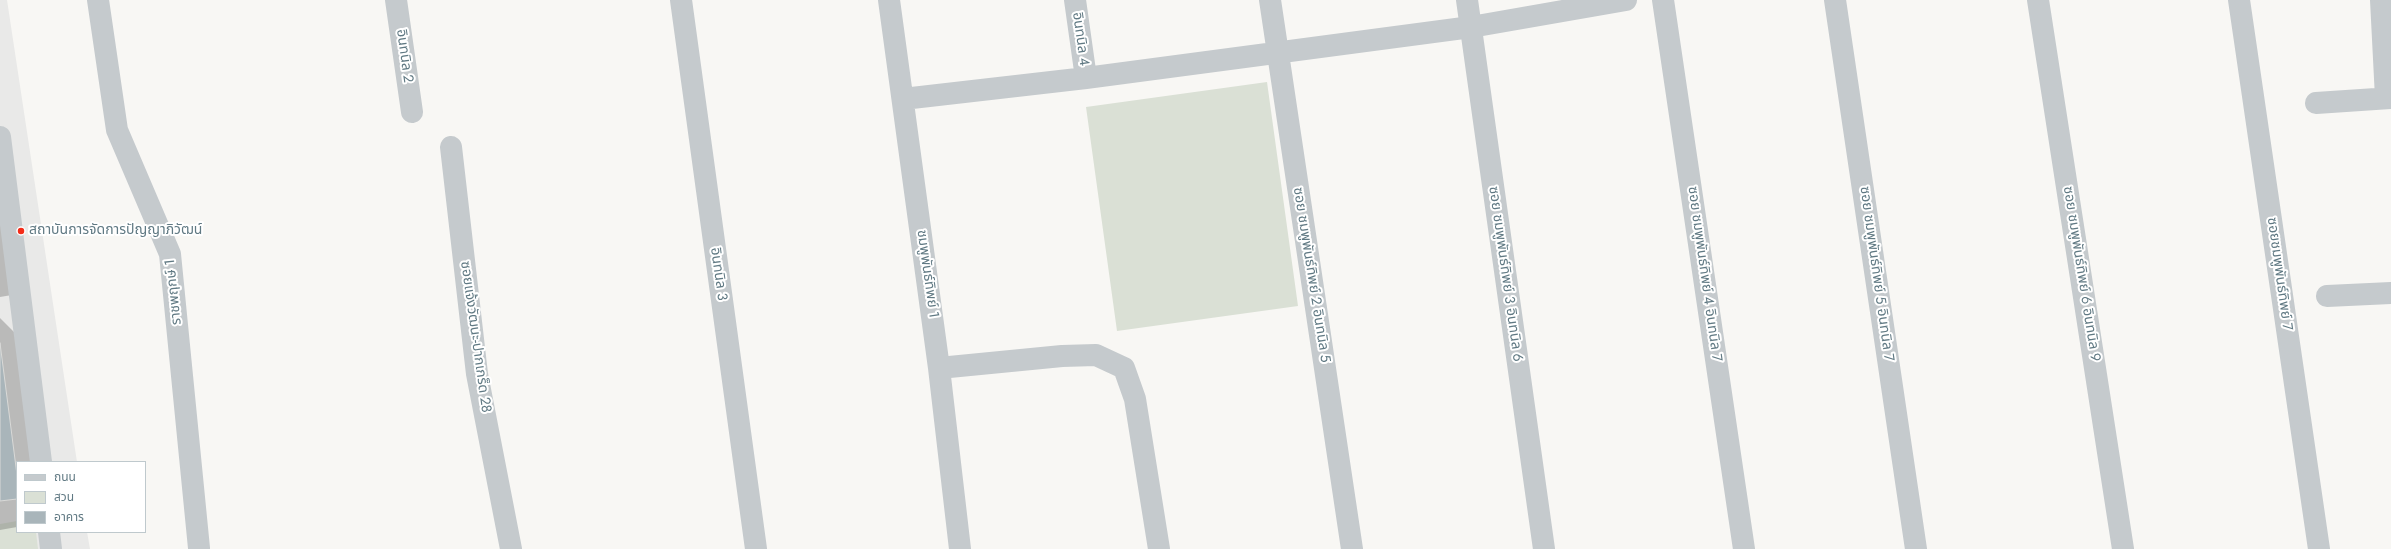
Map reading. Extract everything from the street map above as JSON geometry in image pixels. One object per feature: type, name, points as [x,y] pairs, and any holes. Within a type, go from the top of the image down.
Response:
[{"type":"street","name":"ราชพฤกษ์ 1","points":[[98,0],[117,130],[170,254],[199,548]]},
{"type":"street","name":"อินทนิล 2","points":[[396,0],[412,112]]},
{"type":"street","name":"อินทนิล 3","points":[[681,0],[756,549]]},
{"type":"street","name":"ชมพูพันธ์ทิพย์ 1","points":[[889,0],[939,368],[960,549]]},
{"type":"street","name":"อินทนิล 4","points":[[1075,0],[1086,78]]},
{"type":"street","name":"ซอย ชมพูพันธ์ทิพย์ 2 อินทนิล 5","points":[[1270,0],[1352,549]]},
{"type":"street","name":"ซอย ชมพูพันธ์ทิพย์ 3 อินทนิล 6","points":[[1467,0],[1544,549]]},
{"type":"street","points":[[903,99],[1086,78],[1471,27],[1626,0]]},
{"type":"street","name":"ซอย ชมพูพันธ์ทิพย์ 4 อินทนิล 7","points":[[1663,0],[1744,549]]},
{"type":"street","name":"ซอย ชมพูพันธ์ทิพย์ 5 อินทนิล 7","points":[[1835,0],[1916,549]]},
{"type":"street","name":"ซอย ชมพูพันธ์ทิพย์ 6 อินทนิล 9","points":[[2038,0],[2123,549]]},
{"type":"street","name":"ซอยชมพูพันธ์ทิพย์ 7","points":[[2239,0],[2319,549]]},
{"type":"street","points":[[2316,103],[2388,98],[2381,0]]},
{"type":"street","points":[[0,137],[41,461]]},
{"type":"street","name":"ซอยแจ้งวัฒนะ-ปากเกร็ด 28","points":[[451,147],[477,374],[511,549]]},
{"type":"street","points":[[2327,296],[2391,293]]},
{"type":"street","points":[[939,368],[1062,356],[1096,355],[1124,368],[1135,399],[1159,549]]},
{"type":"street","points":[[49,533],[51,549]]},
{"type":"shaded area","name":"สถาบันการจัดการปัญญาภิวัฒน์","points":[[0,0],[7,0],[77,461],[16,461],[16,533],[87,533],[90,549],[0,549]]},
{"type":"green space","points":[[1267,82],[1298,306],[1117,331],[1086,107]]},
{"type":"green space","points":[[16,521],[16,533],[36,533],[38,549],[0,549],[0,524]]},
{"type":"building","points":[[0,343],[16,467],[16,499],[0,501]]},
{"type":"place","name":"สถาบันการจัดการปัญญาภิวัฒน์","points":[[21,231]]}]
